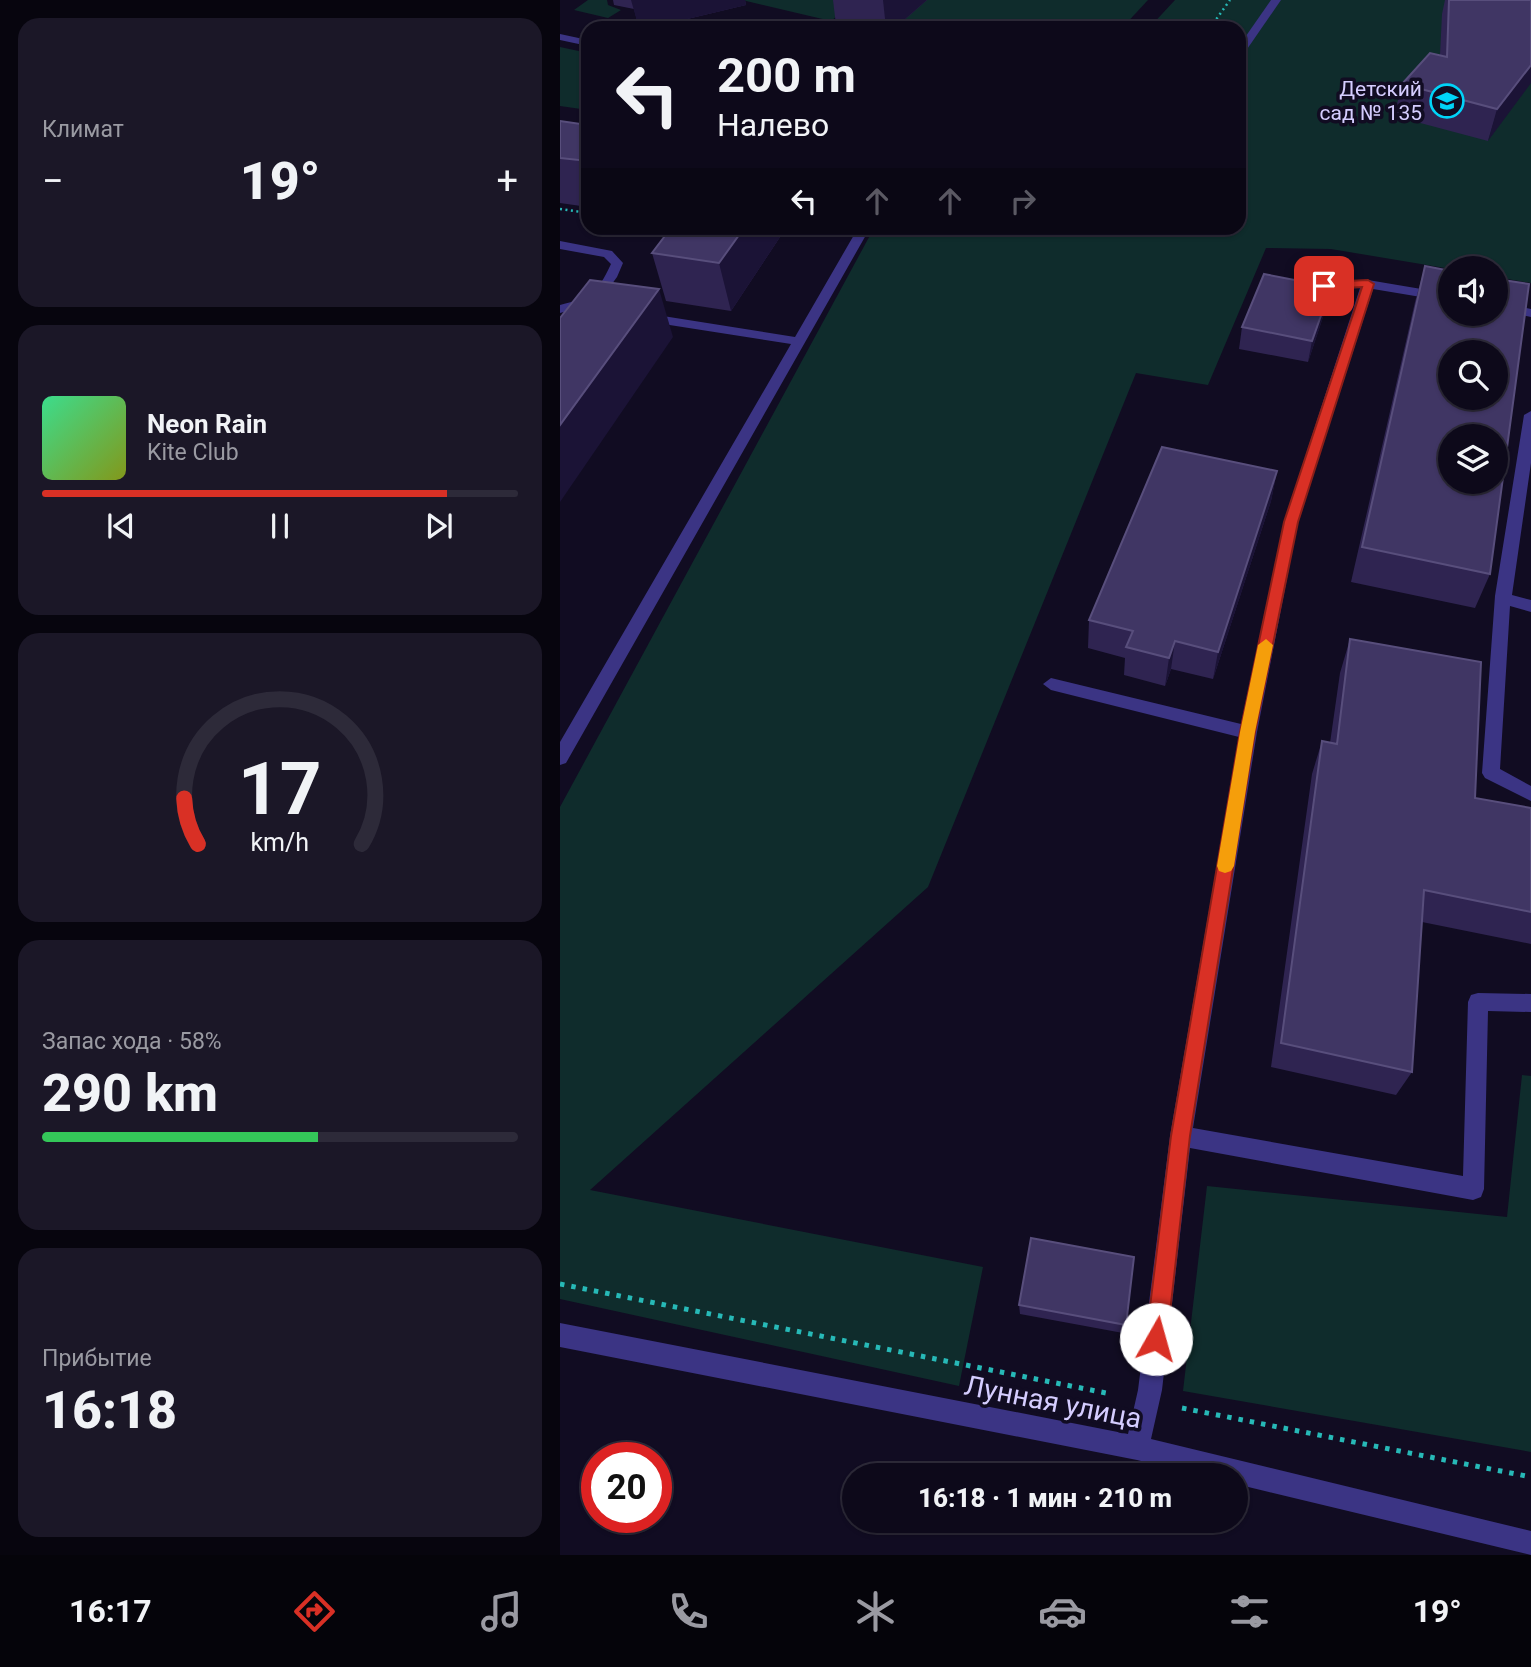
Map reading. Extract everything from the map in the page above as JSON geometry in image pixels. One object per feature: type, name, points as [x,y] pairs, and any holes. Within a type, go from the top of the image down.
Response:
[{"type":"street","points":[[1246,43],[1276,0]]},
{"type":"street","points":[[560,37],[581,42]]},
{"type":"street","points":[[560,758],[860,235]]},
{"type":"street","points":[[560,245],[608,254],[617,263],[600,306],[579,320]]},
{"type":"street","points":[[1137,1448],[1147,1401],[1181,1136],[1248,732],[1291,522],[1368,284]]},
{"type":"street","points":[[1293,287],[1368,284],[1438,296]]},
{"type":"street","points":[[560,309],[600,306]]},
{"type":"street","points":[[1508,308],[1531,313]]},
{"type":"street","points":[[635,315],[800,342]]},
{"type":"street","points":[[1531,415],[1504,598],[1503,596],[1491,773],[1531,794]]},
{"type":"street","points":[[1504,598],[1531,606]]},
{"type":"street","points":[[1051,684],[1248,732]]},
{"type":"street","points":[[1181,1136],[1473,1189],[1478,1002],[1531,1003]]},
{"type":"street","name":"Лунная улица","points":[[560,1335],[1137,1448],[1531,1544]]},
{"type":"path","points":[[1215,21],[1230,0]]},
{"type":"path","points":[[560,209],[581,212]]},
{"type":"path","points":[[560,1283],[1531,1478]]},
{"type":"green space","points":[[588,0],[607,0],[608,5],[621,10],[608,18],[574,10]]},
{"type":"green space","points":[[742,0],[857,0],[831,21]]},
{"type":"green space","points":[[924,0],[1148,0],[1128,21],[900,21]]},
{"type":"green space","points":[[1175,0],[1531,0],[1531,283],[1508,279],[1508,256],[1438,256],[1438,267],[1331,249],[1266,248],[1208,385],[1136,373],[928,887],[590,1190],[983,1267],[959,1386],[560,1299],[560,807],[870,235],[1246,235],[1246,21],[1156,21]]},
{"type":"green space","points":[[560,47],[581,52],[581,109],[560,106]]},
{"type":"green space","points":[[1522,1075],[1531,1076],[1531,1452],[1183,1391],[1207,1186],[1507,1217]]},
{"type":"building","points":[[1449,0],[1531,0],[1531,65],[1497,109],[1402,84],[1430,53],[1447,57]]},
{"type":"building","points":[[560,121],[581,124],[581,160],[560,158]]},
{"type":"building","points":[[666,235],[739,235],[719,263],[652,253]]},
{"type":"building","points":[[1425,266],[1438,268],[1438,326],[1508,326],[1508,281],[1529,284],[1508,440],[1508,424],[1438,424],[1438,494],[1501,494],[1490,574],[1362,547]]},
{"type":"building","points":[[1264,274],[1331,287],[1312,341],[1242,327]]},
{"type":"building","points":[[590,280],[659,289],[560,425],[560,318]]},
{"type":"building","points":[[1162,447],[1277,471],[1218,652],[1175,641],[1169,658],[1126,647],[1133,631],[1089,620]]},
{"type":"building","points":[[1350,639],[1481,662],[1475,798],[1531,808],[1531,912],[1424,890],[1412,1072],[1281,1043],[1322,741],[1337,744]]},
{"type":"building","points":[[1031,1238],[1134,1257],[1126,1325],[1019,1305]]},
{"type":"slow traffic","points":[[1225,866],[1266,645]]},
{"type":"place","name":"Детский сад № 135","points":[[1447,101]]},
{"type":"route","points":[[1156,1339],[1181,1136],[1248,732],[1291,522],[1368,284],[1324,286]]}]
